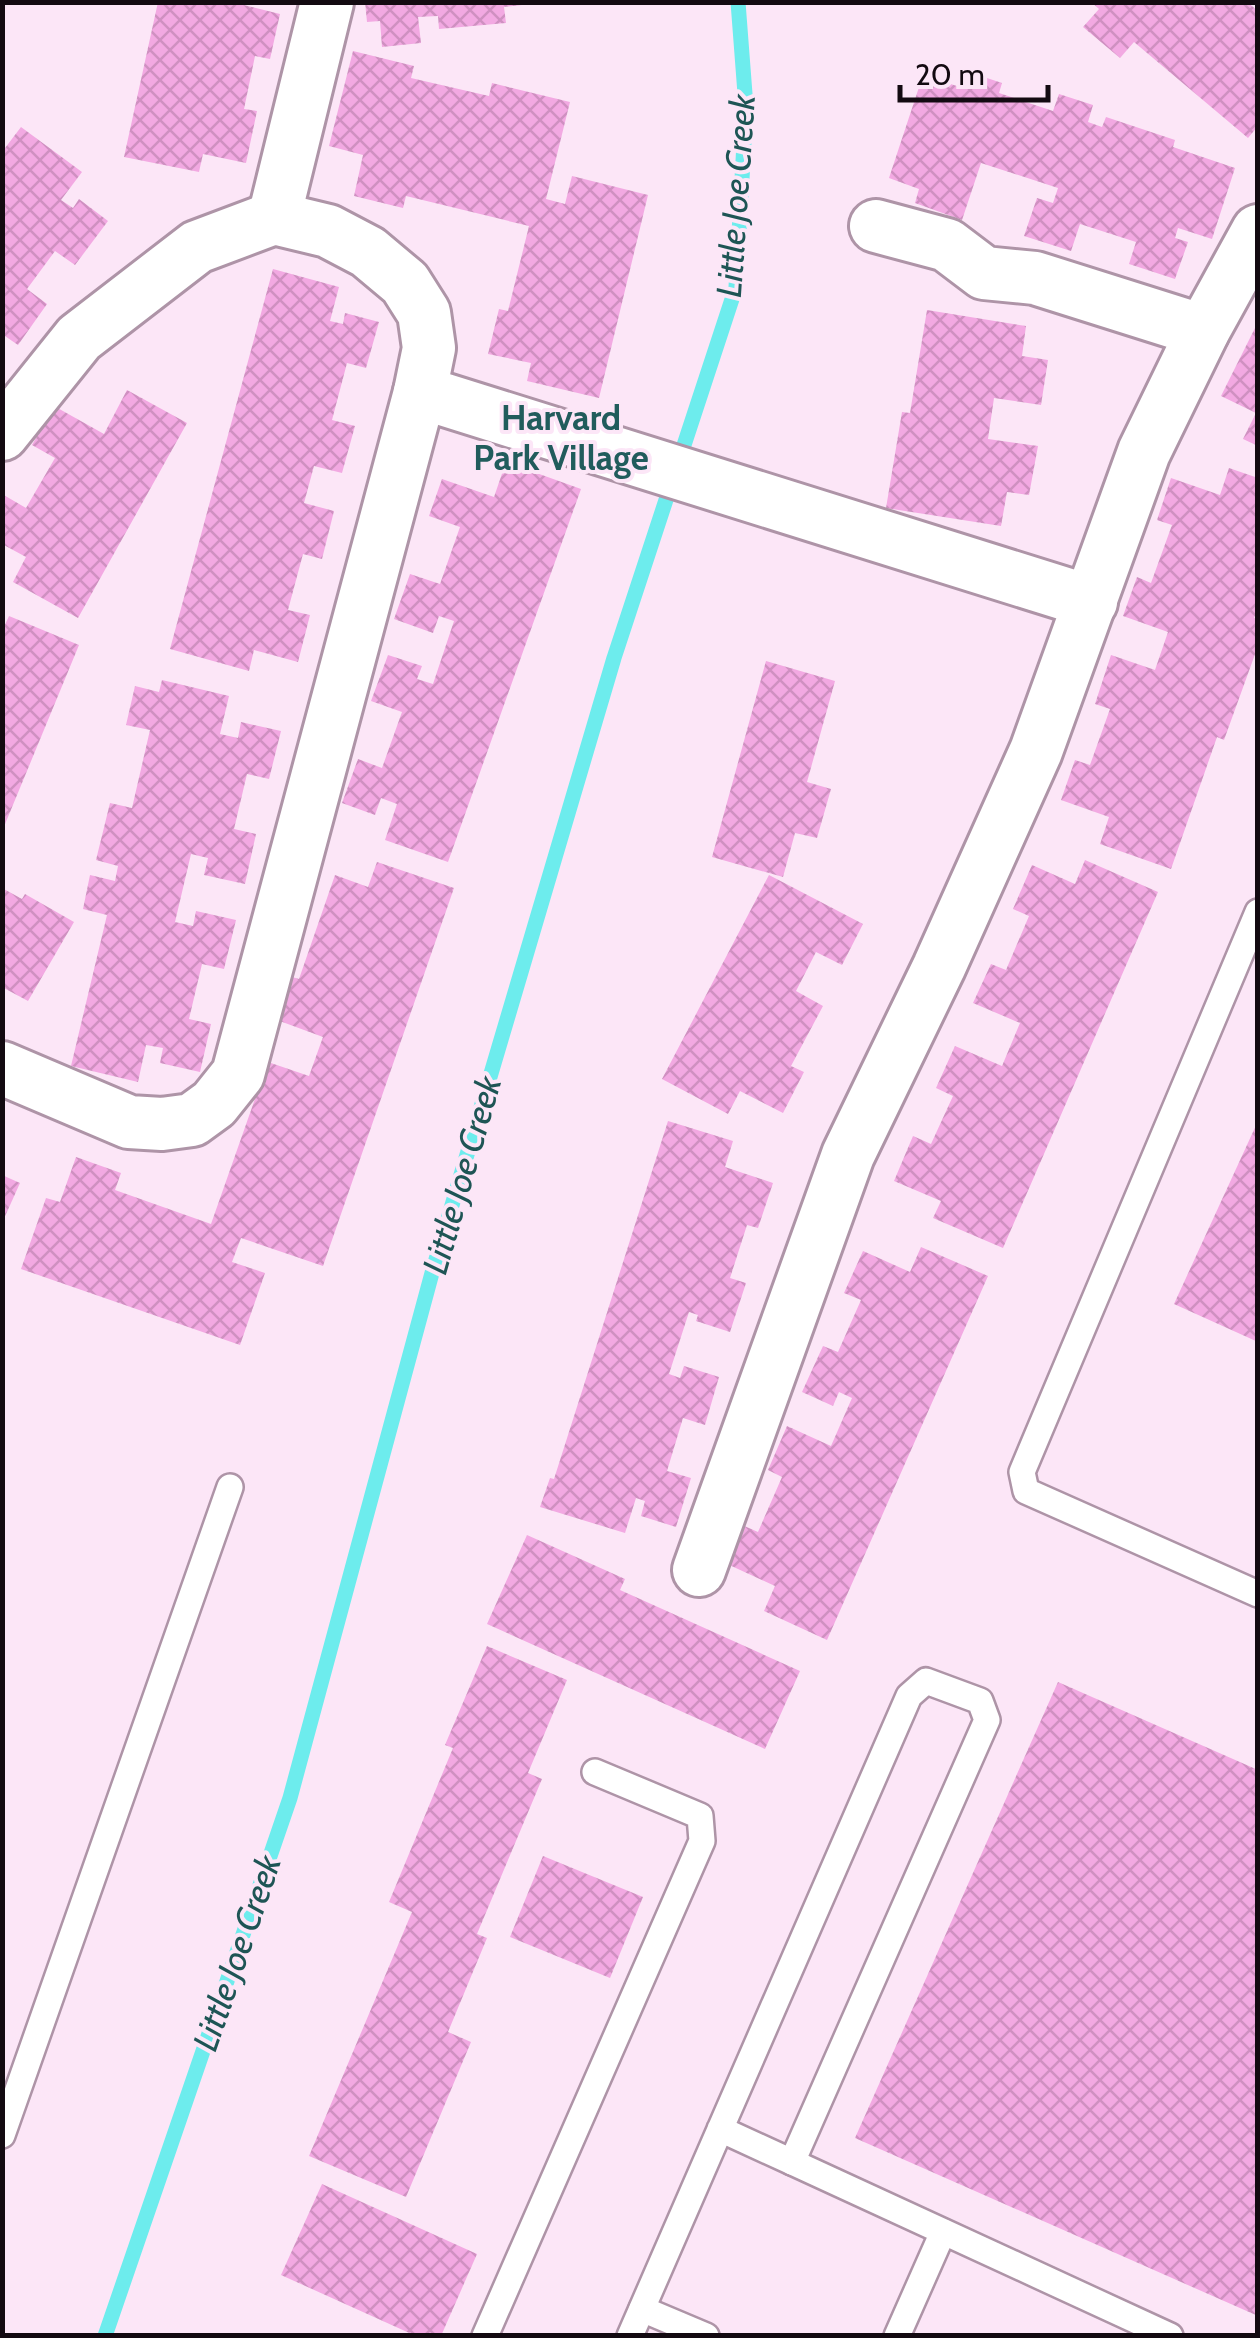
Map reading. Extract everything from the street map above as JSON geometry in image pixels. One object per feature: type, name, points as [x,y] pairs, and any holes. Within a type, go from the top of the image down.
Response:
[{"type":"street","points":[[274,218],[327,2]]},
{"type":"street","points":[[2,434],[78,338],[197,246],[274,218],[328,230],[368,252],[405,283],[424,313],[429,348],[420,392],[238,1074],[214,1104],[192,1120],[162,1124],[129,1122],[2,1068]]},
{"type":"street","points":[[876,226],[948,245],[984,273],[1035,278],[1203,331]]},
{"type":"street","points":[[700,1570],[848,1156],[939,968],[1028,769],[1144,452],[1203,331],[1258,231]]},
{"type":"street","points":[[420,392],[1090,602]]},
{"type":"lane","points":[[1258,912],[1022,1472],[1026,1492],[1258,1594]]},
{"type":"lane","points":[[2,2134],[230,1488]]},
{"type":"lane","points":[[630,2336],[908,1696],[926,1681],[980,1701],[987,1720],[792,2162]]},
{"type":"lane","points":[[486,2336],[702,1841],[700,1816],[595,1772]]},
{"type":"lane","points":[[720,2129],[1170,2336]]},
{"type":"lane","points":[[896,2336],[944,2232]]},
{"type":"lane","points":[[642,2309],[706,2336]]},
{"type":"building","points":[[158,2],[232,2],[280,14],[270,59],[255,56],[244,109],[257,111],[246,163],[203,154],[199,172],[124,157]]},
{"type":"building","points":[[365,2],[522,5],[504,7],[506,23],[439,29],[438,16],[418,17],[421,43],[382,47],[380,21],[367,22]]},
{"type":"building","points":[[1091,2],[1247,2],[1258,11],[1258,126],[1248,138],[1134,42],[1120,58],[1083,27],[1099,9]]},
{"type":"building","points":[[353,51],[414,66],[411,78],[489,96],[492,83],[570,102],[546,199],[565,204],[572,176],[648,195],[599,398],[527,381],[531,363],[488,354],[499,309],[508,311],[529,226],[406,196],[403,208],[354,196],[363,155],[329,146]]},
{"type":"building","points":[[969,72],[1002,83],[999,93],[1053,111],[1059,94],[1093,105],[1088,122],[1102,127],[1106,117],[1175,140],[1173,147],[1235,168],[1212,239],[1178,228],[1175,238],[1188,242],[1175,279],[1129,264],[1136,242],[1080,224],[1071,251],[1024,236],[1037,198],[1053,203],[1058,188],[981,163],[962,220],[915,203],[919,189],[889,178],[923,75],[963,88]]},
{"type":"building","points":[[21,127],[82,172],[61,200],[73,208],[79,199],[108,221],[75,265],[55,251],[27,289],[47,304],[18,345],[2,334],[2,152]]},
{"type":"building","points":[[273,269],[339,287],[330,321],[343,324],[345,313],[379,322],[366,368],[347,363],[332,420],[355,426],[342,473],[314,466],[304,503],[334,511],[322,559],[303,554],[288,610],[310,615],[298,662],[254,650],[249,671],[170,649]]},
{"type":"building","points":[[927,310],[1026,326],[1022,356],[1048,360],[1041,405],[994,398],[988,439],[1038,446],[1029,495],[1007,492],[1001,526],[886,508],[902,412],[910,413]]},
{"type":"building","points":[[1258,322],[1258,446],[1243,439],[1256,413],[1221,396]]},
{"type":"building","points":[[127,390],[187,423],[78,618],[13,582],[26,557],[2,544],[2,494],[26,508],[55,458],[32,445],[54,406],[104,434]]},
{"type":"building","points":[[506,462],[581,489],[448,862],[385,840],[397,804],[381,798],[375,815],[342,803],[358,759],[382,768],[402,712],[371,701],[388,655],[422,666],[417,679],[433,684],[454,621],[439,616],[433,633],[394,619],[410,574],[440,584],[460,527],[429,516],[442,479],[494,497]]},
{"type":"building","points":[[1229,468],[1258,478],[1258,609],[1254,618],[1258,619],[1258,646],[1224,740],[1217,737],[1171,869],[1100,844],[1109,817],[1061,800],[1075,760],[1090,765],[1110,709],[1095,704],[1111,655],[1155,670],[1168,632],[1123,616],[1137,577],[1151,583],[1172,525],[1157,520],[1171,478],[1220,495]]},
{"type":"building","points":[[9,616],[79,645],[3,829],[2,631]]},
{"type":"building","points":[[766,661],[835,681],[807,782],[831,789],[817,838],[795,833],[783,877],[712,857]]},
{"type":"building","points":[[162,680],[229,696],[220,734],[238,738],[241,722],[281,731],[269,779],[247,774],[234,829],[256,834],[245,884],[204,875],[208,858],[191,854],[175,922],[193,926],[196,911],[236,920],[224,969],[202,964],[189,1019],[211,1024],[200,1072],[160,1063],[163,1048],[146,1045],[138,1082],[71,1066],[107,915],[83,909],[90,875],[115,881],[118,866],[96,860],[110,803],[132,808],[150,730],[126,725],[135,686],[159,692]]},
{"type":"building","points":[[1085,860],[1158,892],[1003,1248],[933,1218],[941,1201],[894,1181],[913,1136],[931,1144],[953,1096],[936,1088],[955,1046],[1002,1066],[1020,1023],[973,1003],[991,964],[1006,970],[1029,916],[1013,909],[1032,865],[1075,884]]},
{"type":"building","points":[[377,862],[454,888],[323,1266],[241,1238],[232,1262],[265,1273],[240,1345],[21,1269],[46,1198],[60,1202],[76,1157],[121,1173],[115,1190],[211,1224],[268,1062],[309,1076],[323,1037],[277,1020],[292,977],[299,979],[335,875],[368,887]]},
{"type":"building","points":[[769,875],[863,924],[842,965],[816,952],[796,991],[823,1006],[791,1066],[804,1072],[783,1113],[740,1091],[728,1114],[662,1079]]},
{"type":"building","points":[[2,888],[22,899],[25,894],[74,922],[28,1001],[2,987]]},
{"type":"building","points":[[668,1121],[733,1141],[725,1167],[773,1183],[758,1228],[747,1225],[730,1278],[746,1283],[730,1332],[696,1321],[698,1315],[689,1312],[669,1374],[680,1378],[684,1366],[719,1377],[705,1425],[683,1418],[667,1471],[691,1478],[676,1527],[641,1516],[645,1501],[636,1498],[625,1533],[540,1507],[550,1478],[554,1479]]},
{"type":"building","points":[[1258,1121],[1258,1342],[1174,1304]]},
{"type":"building","points":[[2,1175],[20,1183],[2,1223]]},
{"type":"building","points":[[921,1247],[988,1276],[827,1640],[764,1611],[775,1586],[725,1563],[742,1525],[758,1532],[782,1477],[768,1470],[787,1426],[831,1446],[852,1398],[839,1392],[833,1406],[802,1392],[823,1346],[838,1352],[861,1300],[844,1293],[863,1251],[910,1272]]},
{"type":"building","points":[[527,1535],[625,1579],[620,1590],[800,1671],[765,1749],[487,1624]]},
{"type":"building","points":[[487,1646],[567,1680],[528,1773],[542,1779],[477,1934],[487,1938],[448,2032],[471,2042],[406,2197],[309,2156],[412,1912],[389,1902],[453,1748],[445,1745]]},
{"type":"building","points":[[1058,1682],[1258,1770],[1258,2316],[855,2138]]},
{"type":"building","points":[[543,1856],[643,1897],[610,1978],[510,1937]]},
{"type":"building","points":[[322,2184],[477,2254],[441,2336],[416,2336],[281,2275]]},
{"type":"waterway","name":"Little Joe Creek","points":[[105,2336],[290,1798],[432,1273],[614,658],[736,287],[746,107],[738,2]]},
{"type":"district","name":"Harvard Park Village","points":[[561,438]]}]
